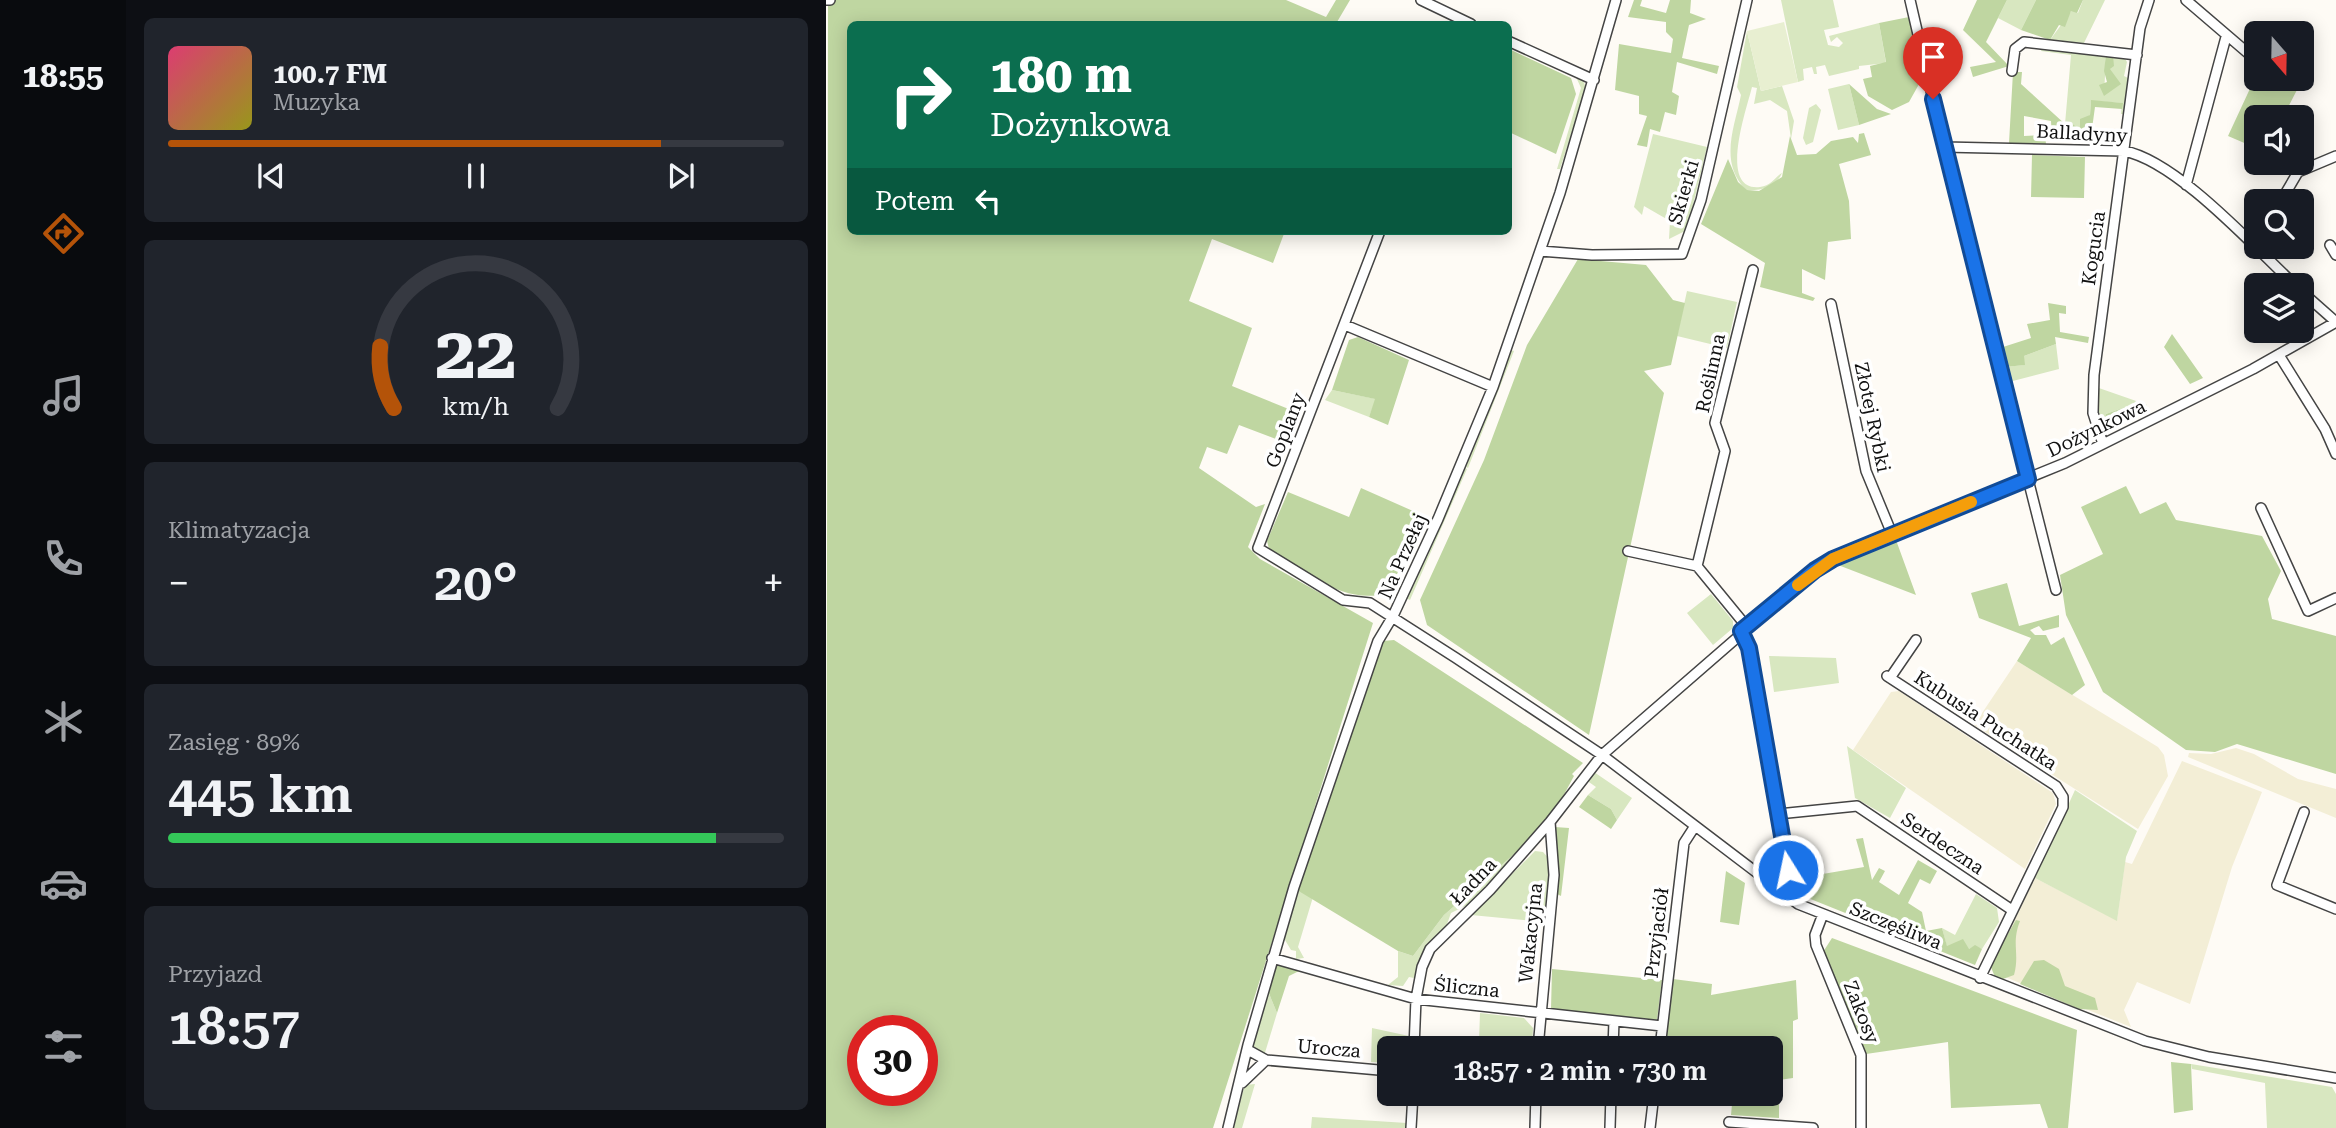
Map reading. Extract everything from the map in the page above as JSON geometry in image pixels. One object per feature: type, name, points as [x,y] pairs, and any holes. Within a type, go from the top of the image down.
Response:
[{"type":"street","points":[[1420,0],[1457,21]]},
{"type":"street","name":"Na Przełaj","points":[[1228,1128],[1272,958],[1378,641],[1393,616],[1493,387],[1540,251],[1594,80],[1616,0]]},
{"type":"street","name":"Skierki","points":[[1540,251],[1592,255],[1682,254],[1701,200],[1747,0]]},
{"type":"street","points":[[1910,0],[1944,147],[2056,590]]},
{"type":"street","name":"Kogucia","points":[[2103,443],[2093,417],[2092,391],[2141,22],[2149,0]]},
{"type":"street","points":[[2186,0],[2244,51]]},
{"type":"street","points":[[2186,185],[2226,37]]},
{"type":"street","points":[[2012,71],[2015,49],[2024,42],[2137,55]]},
{"type":"street","points":[[1512,43],[1594,80]]},
{"type":"street","name":"Balladyny","points":[[1944,147],[2124,151],[2154,161],[2186,185],[2244,236]]},
{"type":"street","points":[[2288,189],[2298,172],[2336,156]]},
{"type":"street","name":"Goplany","points":[[1258,548],[1379,235]]},
{"type":"street","points":[[2330,245],[2336,255]]},
{"type":"street","name":"Balladyny","points":[[2268,259],[2283,273]]},
{"type":"street","name":"Roślinna","points":[[1697,566],[1725,451],[1715,423],[1753,270]]},
{"type":"street","points":[[2314,303],[2336,322]]},
{"type":"street","name":"Złotej Rybki","points":[[1831,304],[1866,471],[1892,534]]},
{"type":"street","name":"Dożynkowa","points":[[1602,755],[1744,629],[1822,566],[1892,534],[2028,479],[2279,355],[2336,322]]},
{"type":"street","points":[[1345,325],[1493,387]]},
{"type":"street","points":[[2279,355],[2325,429],[2336,454]]},
{"type":"street","points":[[2261,508],[2308,611],[2336,598]]},
{"type":"street","name":"Szczęśliwa","points":[[1258,548],[1343,600],[1370,603],[1393,616],[1602,755],[1798,904],[2109,1029],[2166,1047],[2336,1078]]},
{"type":"street","points":[[1628,551],[1697,566],[1744,629],[1789,873],[1782,891]]},
{"type":"street","name":"Kubusia Puchatka","points":[[1916,640],[1888,677],[2060,792],[2063,807],[2012,911]]},
{"type":"street","name":"Ładna","points":[[1414,1036],[1416,999],[1422,967],[1430,949],[1490,890],[1550,822],[1602,755]]},
{"type":"street","name":"Serdeczna","points":[[1778,814],[1857,806],[2012,911]]},
{"type":"street","points":[[2304,812],[2273,883],[2336,909]]},
{"type":"street","name":"Wakacyjna","points":[[1539,1036],[1554,875],[1550,822]]},
{"type":"street","name":"Przyjaciół","points":[[1661,1036],[1684,843],[1695,825]]},
{"type":"street","points":[[1980,978],[2012,911]]},
{"type":"street","name":"Zakosy","points":[[1823,914],[1815,935],[1816,945],[1861,1055],[1861,1128]]},
{"type":"street","name":"Śliczna","points":[[1272,958],[1416,999],[1662,1026]]},
{"type":"street","points":[[1613,1036],[1614,1021]]},
{"type":"street","name":"Urocza","points":[[1248,1051],[1266,1060],[1377,1070]]},
{"type":"street","points":[[1238,1090],[1249,1074],[1266,1060]]},
{"type":"street","points":[[1411,1128],[1412,1106]]},
{"type":"street","points":[[1535,1128],[1536,1106]]},
{"type":"street","points":[[1610,1128],[1611,1106]]},
{"type":"street","points":[[1650,1128],[1653,1106]]},
{"type":"street","points":[[1729,1122],[1813,1128]]},
{"type":"shaded area","points":[[2017,661],[2158,747],[2164,755],[2168,776],[2138,829],[1974,725]]},
{"type":"shaded area","points":[[1899,691],[2053,793],[2056,804],[2025,869],[1853,750],[1891,692]]},
{"type":"shaded area","points":[[2236,748],[2254,754],[2298,779],[2336,789],[2336,818],[2188,757],[2189,753],[2211,754]]},
{"type":"shaded area","points":[[2182,761],[2262,792],[2232,867],[2190,1004],[2137,982],[2124,1010],[2131,1027],[1995,973],[1993,965],[2035,878],[2117,920],[2125,862],[2132,864]]},
{"type":"green space","points":[[828,0],[1286,0],[1326,17],[1336,0],[1350,0],[1338,21],[847,21],[847,235],[1284,235],[1273,263],[1212,239],[1189,301],[1252,328],[1232,386],[1301,414],[1289,444],[1239,425],[1227,454],[1207,447],[1199,468],[1256,507],[1265,504],[1248,547],[1260,559],[1373,623],[1213,1128],[826,1128]]},
{"type":"green space","points":[[1634,0],[1642,0],[1640,6],[1666,13],[1670,0],[1691,0],[1690,13],[1706,19],[1689,25],[1682,58],[1719,66],[1717,74],[1677,62],[1672,92],[1679,96],[1676,115],[1665,112],[1660,132],[1650,129],[1647,147],[1637,145],[1647,116],[1639,114],[1639,96],[1615,90],[1619,44],[1671,53],[1673,39],[1666,32],[1666,22],[1628,17]]},
{"type":"green space","points":[[1781,0],[1833,0],[1839,27],[1824,30],[1828,45],[1839,47],[1843,43],[1837,37],[1831,42],[1829,36],[1879,23],[1886,63],[1859,66],[1859,69],[1829,76],[1825,65],[1816,67],[1817,74],[1814,74],[1812,67],[1803,69],[1804,80],[1798,82]]},
{"type":"green space","points":[[1977,0],[2007,0],[1986,42],[2009,66],[1973,77],[1970,67],[1996,62],[1963,30]]},
{"type":"green space","points":[[2007,0],[2036,0],[2021,30],[1998,18]]},
{"type":"green space","points":[[2036,0],[2083,0],[2077,13],[2071,11],[2065,27],[2059,25],[2050,40],[2021,30]]},
{"type":"green space","points":[[2083,0],[2105,0],[2084,43],[2050,40],[2072,10],[2078,13]]},
{"type":"green space","points":[[1909,17],[1923,77],[1909,102],[1892,110],[1868,96],[1863,79],[1872,77],[1870,66],[1886,62],[1879,23]]},
{"type":"green space","points":[[1784,22],[1798,82],[1761,91],[1747,31]]},
{"type":"green space","points":[[1747,31],[1761,91],[1782,86],[1794,121],[1791,139],[1787,111],[1770,100],[1754,104],[1757,88],[1752,87],[1738,147],[1740,176],[1747,185],[1760,187],[1782,173],[1772,185],[1752,190],[1746,190],[1738,179],[1731,157],[1732,133],[1741,95],[1737,87]]},
{"type":"green space","points":[[2042,48],[2106,55],[2104,96],[2113,56],[2124,57],[2127,62],[2124,76],[2128,78],[2124,114],[2121,114],[2122,103],[2091,101],[2090,115],[2081,130],[2065,124],[2071,55],[2041,51]]},
{"type":"green space","points":[[1512,50],[1571,78],[1576,94],[1556,154],[1512,133]]},
{"type":"green space","points":[[2106,55],[2113,56],[2114,66],[2110,69],[2121,84],[2104,96],[2099,85],[2107,82],[2104,71]]},
{"type":"green space","points":[[2013,72],[2022,72],[2021,84],[2065,124],[2070,122],[2080,130],[2080,119],[2090,115],[2091,100],[2123,103],[2122,109],[2095,107],[2090,143],[2052,139],[2051,121],[2024,116],[2024,136],[2045,135],[2046,144],[2009,143]]},
{"type":"green space","points":[[1576,77],[1583,80],[1586,88],[1560,169],[1557,169],[1581,88]]},
{"type":"green space","points":[[1849,84],[1859,125],[1838,130],[1828,89]]},
{"type":"green space","points":[[1849,84],[1877,109],[1891,114],[1859,125]]},
{"type":"green space","points":[[2249,91],[2296,91],[2289,105],[2244,105],[2244,143],[2228,136]]},
{"type":"green space","points":[[1816,104],[1821,110],[1813,142],[1806,145],[1803,138],[1809,108]]},
{"type":"green space","points":[[1864,133],[1871,155],[1839,164],[1849,201],[1851,239],[1828,242],[1825,280],[1802,269],[1802,293],[1815,298],[1813,301],[1760,287],[1765,263],[1701,224],[1728,159],[1738,182],[1747,190],[1759,191],[1782,177],[1790,136],[1797,155],[1816,154],[1831,141],[1853,137],[1858,143],[1859,134]]},
{"type":"green space","points":[[1653,134],[1707,147],[1687,230],[1669,239],[1670,221],[1644,206],[1642,215],[1634,207]]},
{"type":"green space","points":[[2032,155],[2085,157],[2084,198],[2031,197]]},
{"type":"green space","points":[[1578,259],[1646,265],[1673,300],[1685,303],[1671,365],[1644,371],[1664,393],[1589,735],[1427,625],[1420,600],[1484,460],[1527,345]]},
{"type":"green space","points":[[1687,291],[1737,302],[1727,348],[1677,336]]},
{"type":"green space","points":[[2048,303],[2066,306],[2066,314],[2059,313],[2060,332],[2089,337],[2088,343],[2055,337],[2056,344],[2024,356],[2025,365],[2005,367],[2003,347],[2031,338],[2027,324],[2050,320]]},
{"type":"green space","points":[[2172,334],[2203,378],[2190,384],[2164,347]]},
{"type":"green space","points":[[1358,337],[1409,360],[1388,425],[1369,417],[1375,399],[1332,390],[1349,340]]},
{"type":"green space","points":[[2056,344],[2059,369],[2009,382],[2005,367],[2024,365],[2024,356]]},
{"type":"green space","points":[[1511,350],[1514,351],[1468,468],[1466,467]]},
{"type":"green space","points":[[2096,387],[2139,402],[2106,414],[2103,421],[2097,408]]},
{"type":"green space","points":[[1332,390],[1376,399],[1369,417],[1325,400]]},
{"type":"green space","points":[[2139,402],[2147,405],[2110,423],[2103,421],[2106,414]]},
{"type":"green space","points":[[1465,468],[1467,469],[1410,600],[1406,598]]},
{"type":"green space","points":[[2126,486],[2140,514],[2166,502],[2176,520],[2262,536],[2281,571],[2268,599],[2272,619],[2336,636],[2336,774],[2237,744],[2215,752],[2186,750],[2103,692],[2066,615],[2060,575],[2103,554],[2081,507]]},
{"type":"green space","points":[[1361,488],[1422,515],[1389,593],[1372,596],[1341,591],[1269,549],[1267,541],[1288,492],[1349,517]]},
{"type":"green space","points":[[1895,540],[1916,595],[1838,565]]},
{"type":"green space","points":[[2007,583],[2019,626],[2059,615],[2059,627],[2043,631],[2039,626],[2030,630],[2035,635],[2046,635],[2051,645],[2064,637],[2085,685],[2072,695],[2017,661],[2031,638],[1979,618],[1971,593]]},
{"type":"green space","points":[[1711,594],[1733,621],[1733,628],[1713,645],[1687,613]]},
{"type":"green space","points":[[1394,640],[1583,763],[1572,774],[1574,776],[1560,802],[1527,843],[1444,915],[1413,956],[1398,951],[1297,890],[1383,641]]},
{"type":"green space","points":[[1769,656],[1836,658],[1839,683],[1774,692]]},
{"type":"green space","points":[[1847,746],[1906,788],[1890,818],[1855,798]]},
{"type":"green space","points":[[1594,772],[1632,798],[1617,820],[1611,809],[1588,795],[1596,787],[1586,780]]},
{"type":"green space","points":[[2075,790],[2137,831],[2126,857],[2117,921],[2035,878]]},
{"type":"green space","points":[[1588,795],[1611,809],[1617,820],[1611,829],[1579,807]]},
{"type":"green space","points":[[1555,827],[1569,828],[1561,896],[1557,894]]},
{"type":"green space","points":[[1863,838],[1872,880],[1879,868],[1885,871],[1879,882],[1899,895],[1918,860],[1937,871],[1930,884],[1920,879],[1908,903],[1922,912],[1926,931],[1942,928],[1947,946],[1963,939],[1969,949],[1975,945],[1982,949],[1975,965],[1803,896],[1799,878],[1864,867],[1856,839]]},
{"type":"green space","points":[[1527,843],[1473,902],[1451,913],[1446,927],[1425,948],[1414,978],[1409,977],[1403,986],[1388,985],[1398,977],[1398,951],[1413,956],[1444,915]]},
{"type":"green space","points":[[1535,851],[1543,852],[1552,862],[1544,922],[1471,915]]},
{"type":"green space","points":[[1726,871],[1745,883],[1739,925],[1720,922]]},
{"type":"green space","points":[[1297,890],[1313,897],[1298,947],[1304,958],[1296,959],[1296,951],[1291,950],[1282,935]]},
{"type":"green space","points":[[1976,894],[1997,908],[1999,922],[1982,949],[1975,946],[1969,949],[1947,947],[1942,928],[1955,935]]},
{"type":"green space","points":[[2016,920],[2020,921],[2016,936],[2014,975],[2003,979],[1995,977],[1990,965]]},
{"type":"green space","points":[[1832,938],[2077,1030],[2068,1128],[2048,1128],[2040,1104],[1951,1108],[1948,1042],[1866,1054],[1823,952]]},
{"type":"green space","points":[[2044,960],[2059,969],[2065,986],[2095,998],[2098,1010],[2079,1009],[2020,984],[2034,961]]},
{"type":"green space","points":[[1279,963],[1299,971],[1289,976],[1277,1013],[1268,991],[1274,965]]},
{"type":"green space","points":[[1552,969],[1662,980],[1657,1020],[1551,1009]]},
{"type":"green space","points":[[1673,979],[1712,984],[1711,995],[1796,980],[1798,1019],[1793,1021],[1793,1078],[1783,1079],[1783,1036],[1666,1036]]},
{"type":"green space","points":[[1268,991],[1277,1013],[1264,1056],[1253,1051],[1252,1046]]},
{"type":"green space","points":[[1480,1013],[1524,1018],[1533,1028],[1533,1036],[1479,1036]]},
{"type":"green space","points":[[1372,1028],[1409,1036],[1377,1036],[1377,1062],[1371,1062]]},
{"type":"green space","points":[[2171,1062],[2191,1064],[2193,1110],[2174,1113]]},
{"type":"green space","points":[[2191,1064],[2332,1087],[2336,1094],[2336,1128],[2267,1128],[2265,1083],[2192,1069]]},
{"type":"green space","points":[[1255,1084],[1242,1128],[1232,1128],[1245,1085]]},
{"type":"green space","points":[[1732,1106],[1779,1106],[1779,1118],[1731,1115]]},
{"type":"green space","points":[[1312,1117],[1407,1123],[1406,1128],[1311,1128]]},
{"type":"slow traffic","points":[[1798,585],[1833,559],[1971,502]]},
{"type":"route","points":[[1788,870],[1749,648],[1741,631],[1815,570],[1833,559],[2028,479],[1933,99]]}]
